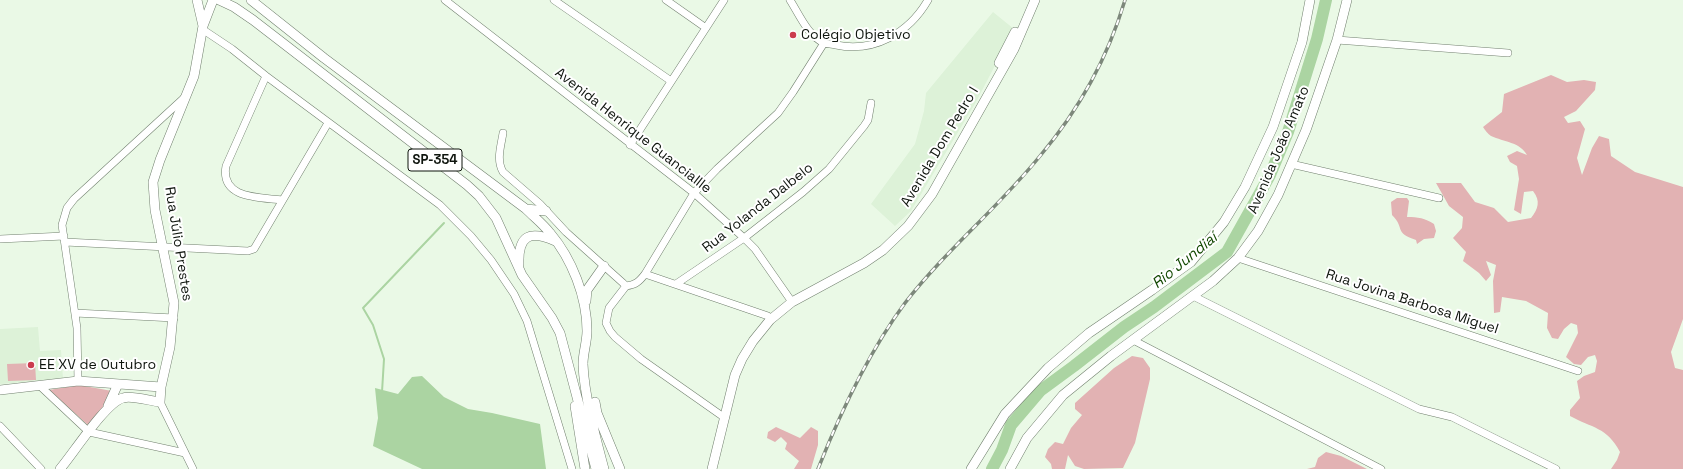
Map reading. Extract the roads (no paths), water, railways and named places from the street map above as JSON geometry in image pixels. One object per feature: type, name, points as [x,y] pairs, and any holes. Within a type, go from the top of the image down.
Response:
[{"type":"main road","points":[[197,0],[202,27]]},
{"type":"main road","points":[[202,27],[213,0]]},
{"type":"main road","name":"SP-354","points":[[219,0],[252,20],[467,185],[479,196],[496,218],[526,281],[552,318],[560,333],[596,469]]},
{"type":"main road","name":"SP-354","points":[[251,0],[324,58],[526,209],[542,224],[556,241],[571,266],[580,288],[585,308],[586,341],[583,364],[585,385],[604,469]]},
{"type":"main road","name":"Avenida Dom Pedro I","points":[[716,445],[722,417],[726,386],[736,360],[755,330],[768,316],[791,300],[861,260],[892,236],[914,212],[949,156],[1010,43],[1031,0]]},
{"type":"main road","name":"Avenida João Amato","points":[[971,469],[1005,414],[1048,368],[1089,333],[1191,262],[1224,222],[1245,187],[1273,127],[1302,42],[1310,0]]},
{"type":"main road","name":"Avenida João Amato","points":[[1010,469],[1027,438],[1063,395],[1133,340],[1213,281],[1238,258],[1258,231],[1278,195],[1306,130],[1337,40],[1347,0]]},
{"type":"main road","name":"Rua Júlio Prestes","points":[[160,402],[160,387],[170,347],[174,318],[174,303],[164,248],[155,210],[154,182],[160,160],[194,76],[202,27]]},
{"type":"main road","points":[[526,209],[546,211]]},
{"type":"main road","points":[[519,268],[518,252],[521,243],[526,237],[534,234],[543,235],[556,241]]},
{"type":"main road","points":[[585,308],[587,290],[604,266]]},
{"type":"main road","name":"Avenida Dom Pedro I","points":[[722,417],[735,375],[742,359],[757,335],[791,300]]},
{"type":"main road","points":[[586,341],[591,383],[597,413],[620,469]]},
{"type":"main road","points":[[0,390],[78,381],[160,387]]},
{"type":"main road","points":[[106,411],[118,384]]},
{"type":"main road","points":[[573,384],[575,411],[585,469]]},
{"type":"main road","points":[[60,469],[106,411],[116,401],[125,397],[160,402]]},
{"type":"main road","points":[[707,469],[716,445]]},
{"type":"main road","points":[[712,469],[716,445]]},
{"type":"street","name":"Avenida Henrique Guanciallle","points":[[445,0],[630,145],[694,193],[744,238],[754,249],[791,300]]},
{"type":"street","points":[[554,0],[671,81]]},
{"type":"street","points":[[666,0],[706,28]]},
{"type":"street","points":[[630,145],[724,0]]},
{"type":"street","points":[[790,0],[810,32],[824,42],[847,48],[867,46],[884,41],[899,33],[909,24],[926,1]]},
{"type":"street","points":[[202,27],[328,123],[440,205],[471,236],[491,260],[514,294],[527,321],[572,469]]},
{"type":"street","points":[[1337,40],[1508,53]]},
{"type":"street","points":[[722,417],[641,359],[615,337],[606,323],[609,308],[626,286],[637,284],[694,193],[717,169],[778,113],[824,42]]},
{"type":"street","points":[[266,76],[226,166],[224,174],[227,184],[232,190],[244,194],[282,200]]},
{"type":"street","points":[[78,381],[77,328],[62,225],[64,215],[74,200],[186,96]]},
{"type":"street","name":"Rua Yolanda Dalbelo","points":[[676,284],[744,238],[803,192],[829,169],[868,120],[871,103]]},
{"type":"street","points":[[0,239],[64,239],[164,248],[248,251],[254,249],[259,243],[282,200],[328,123]]},
{"type":"street","points":[[503,133],[499,159],[503,172],[540,204],[566,232],[626,286]]},
{"type":"street","points":[[1291,164],[1438,198]]},
{"type":"street","name":"Rua Jovina Barbosa Miguel","points":[[1238,258],[1578,371]]},
{"type":"street","points":[[644,274],[768,316]]},
{"type":"street","points":[[1193,296],[1419,409],[1452,416],[1556,469]]},
{"type":"street","points":[[75,313],[174,318]]},
{"type":"street","points":[[1133,340],[1381,469]]},
{"type":"street","points":[[40,386],[89,432],[185,453]]},
{"type":"street","points":[[160,402],[193,469]]},
{"type":"street","points":[[0,426],[41,469]]},
{"type":"waterway","name":"Rio Jundiaí","points":[[992,469],[1002,450],[1011,425],[1040,391],[1124,327],[1154,307],[1227,252],[1270,175],[1288,132],[1317,39],[1326,0]]},
{"type":"waterway","points":[[382,392],[384,359],[373,325],[363,308],[444,223]]},
{"type":"railway","points":[[818,469],[856,383],[867,362],[892,322],[905,303],[937,265],[1024,175],[1054,139],[1079,102],[1101,63],[1125,0]]},
{"type":"place","name":"Colégio Objetivo","points":[[793,35]]},
{"type":"place","name":"EE XV de Outubro","points":[[31,365]]}]
